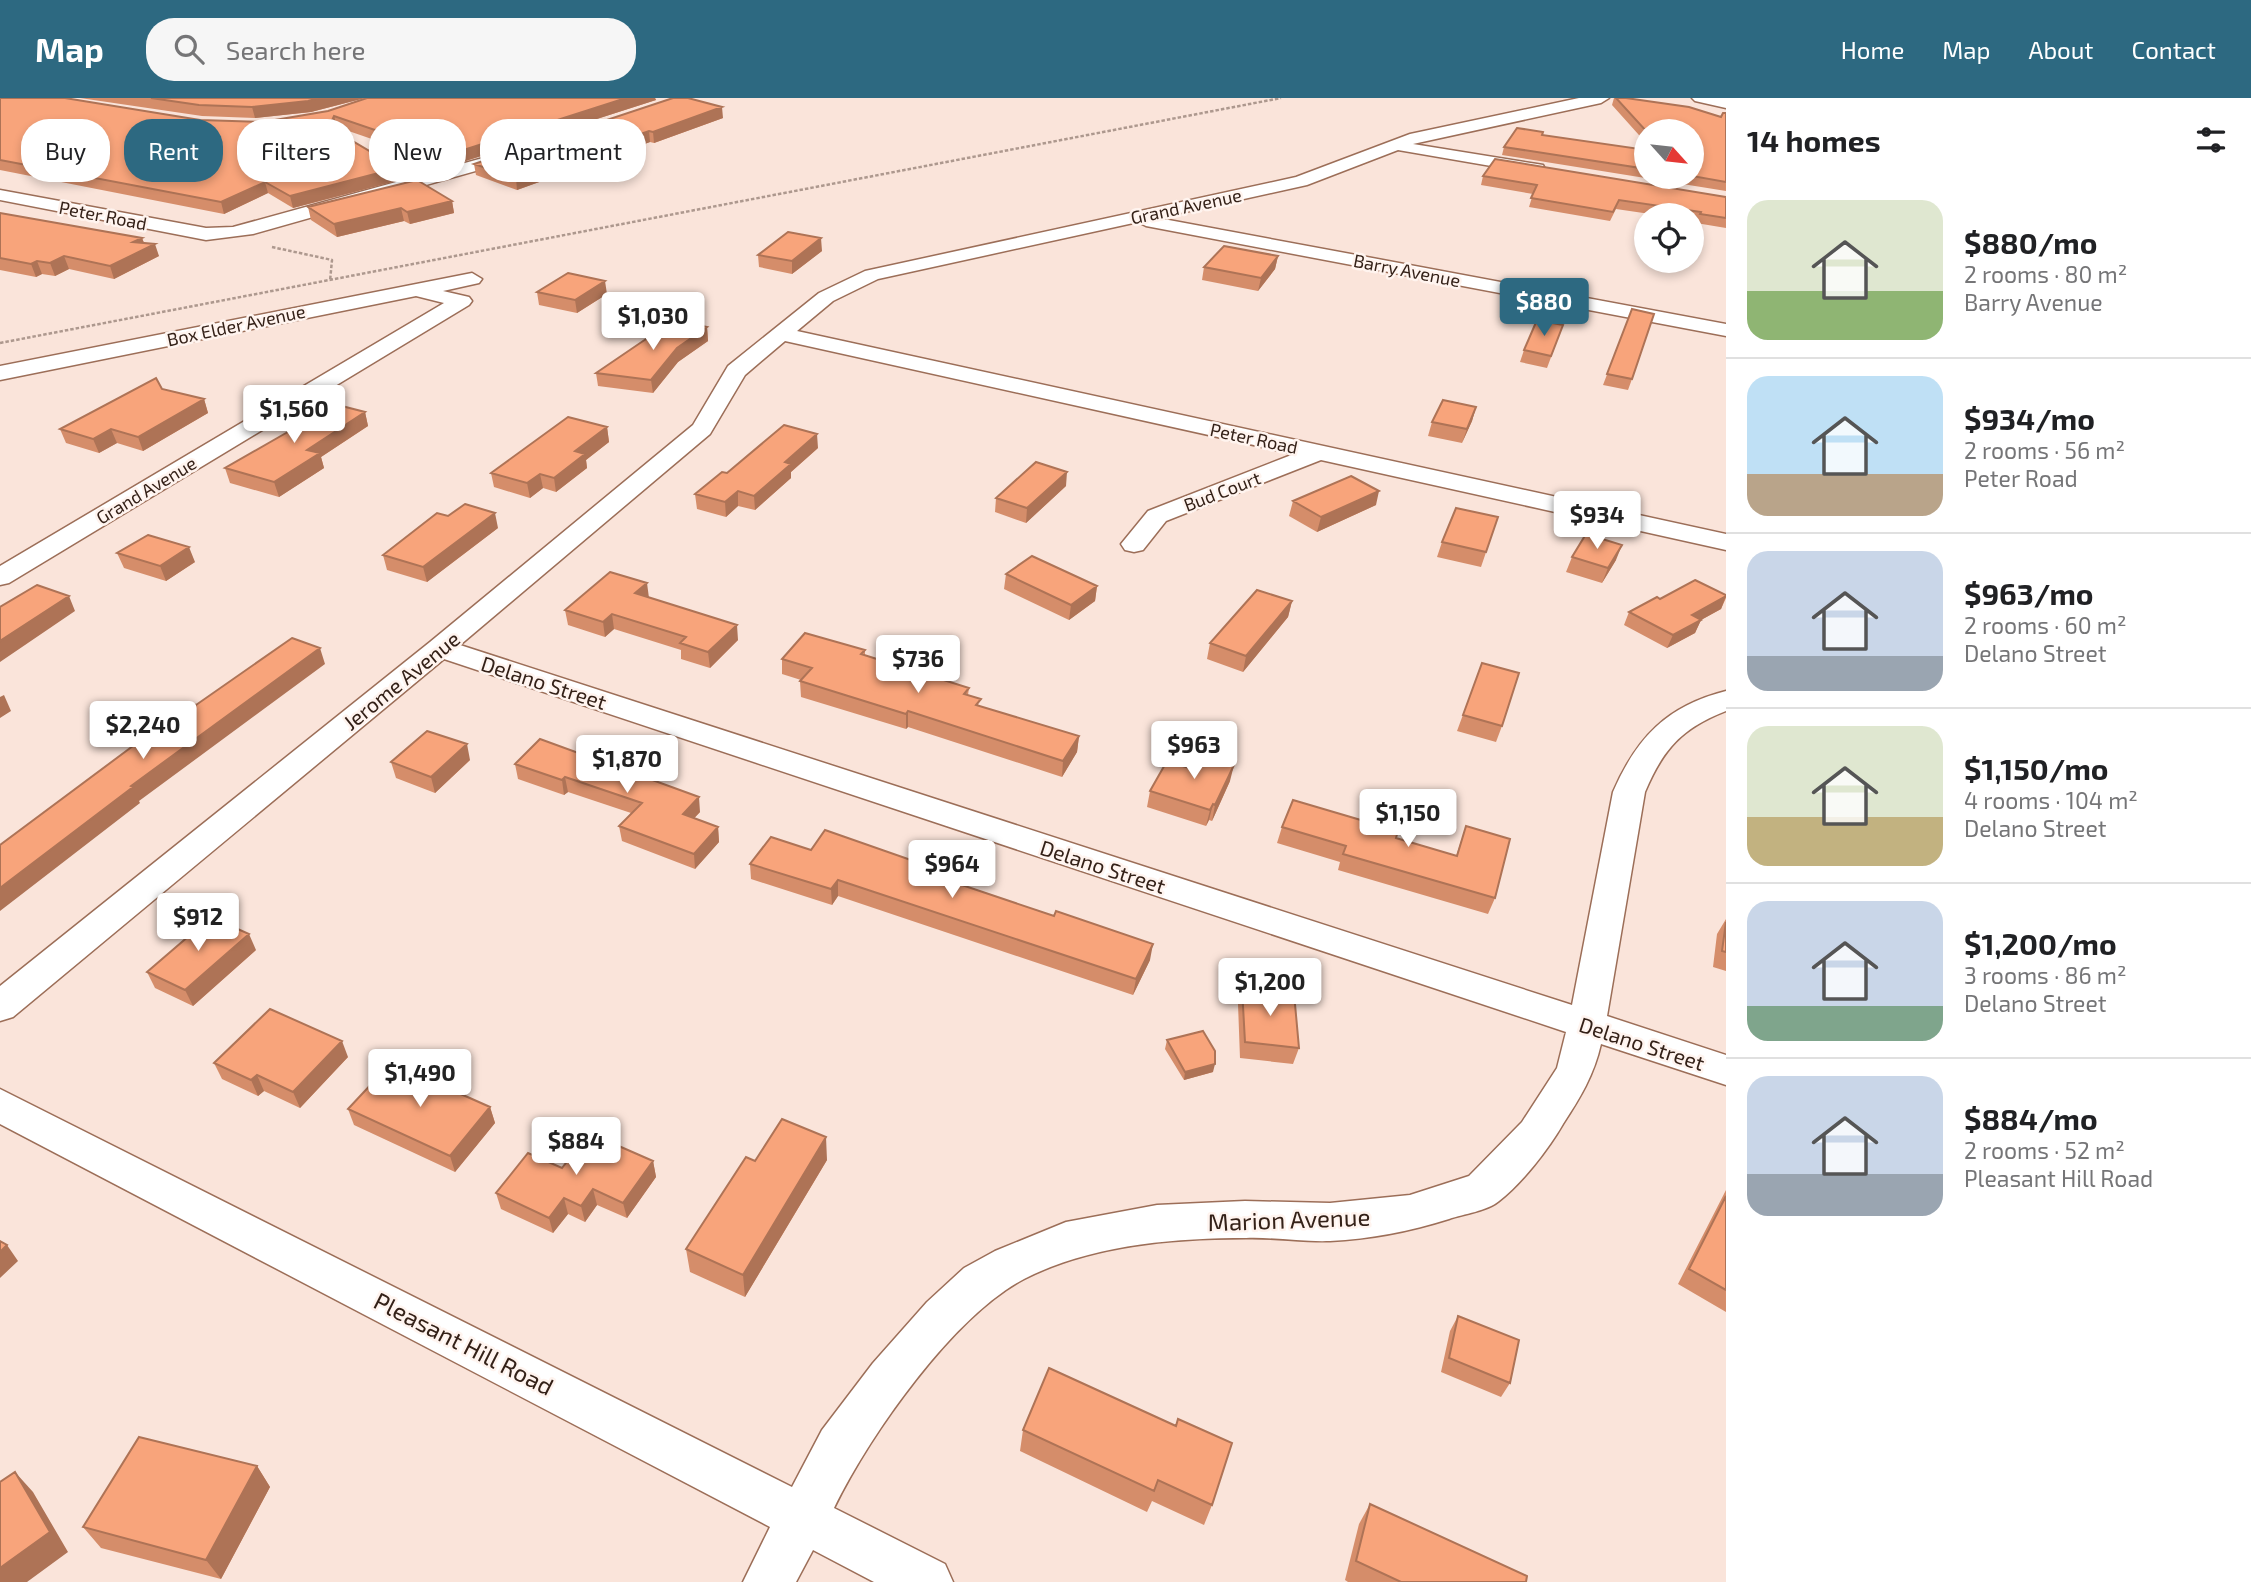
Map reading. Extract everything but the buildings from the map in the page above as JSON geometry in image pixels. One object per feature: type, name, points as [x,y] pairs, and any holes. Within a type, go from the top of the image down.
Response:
[{"type":"street","name":"Grand Avenue","points":[[782,334],[826,297],[872,275],[1301,181],[1416,137],[1601,98]]},
{"type":"street","points":[[1700,98],[1726,103]]},
{"type":"street","points":[[1391,145],[1552,171]]},
{"type":"street","name":"Peter Road","points":[[0,195],[206,234],[245,233],[297,215],[480,166]]},
{"type":"street","name":"Barry Avenue","points":[[1129,218],[1726,330]]},
{"type":"street","name":"Box Elder Avenue","points":[[0,373],[472,278]]},
{"type":"street","name":"Grand Avenue","points":[[0,577],[463,301],[411,289]]},
{"type":"street","name":"Peter Road","points":[[782,334],[1726,542]]},
{"type":"street","name":"Jerome Avenue","points":[[0,1007],[440,648],[702,429],[736,371],[782,334]]},
{"type":"street","name":"Bud Court","points":[[1134,544],[1157,516],[1320,452]]},
{"type":"street","name":"Delano Street","points":[[440,648],[1726,1070]]},
{"type":"street","name":"Marion Avenue","points":[[769,1582],[839,1447],[890,1379],[943,1317],[980,1282],[1010,1265],[1066,1241],[1157,1224],[1245,1219],[1331,1222],[1410,1213],[1483,1190],[1536,1135],[1574,1072],[1587,1025],[1629,792],[1642,760],[1661,736],[1685,718],[1726,700]]},
{"type":"street","name":"Pleasant Hill Road","points":[[0,1105],[926,1582]]},
{"type":"path","points":[[0,343],[1282,98]]},
{"type":"path","points":[[245,233],[249,242],[332,260],[329,280],[342,303]]}]
